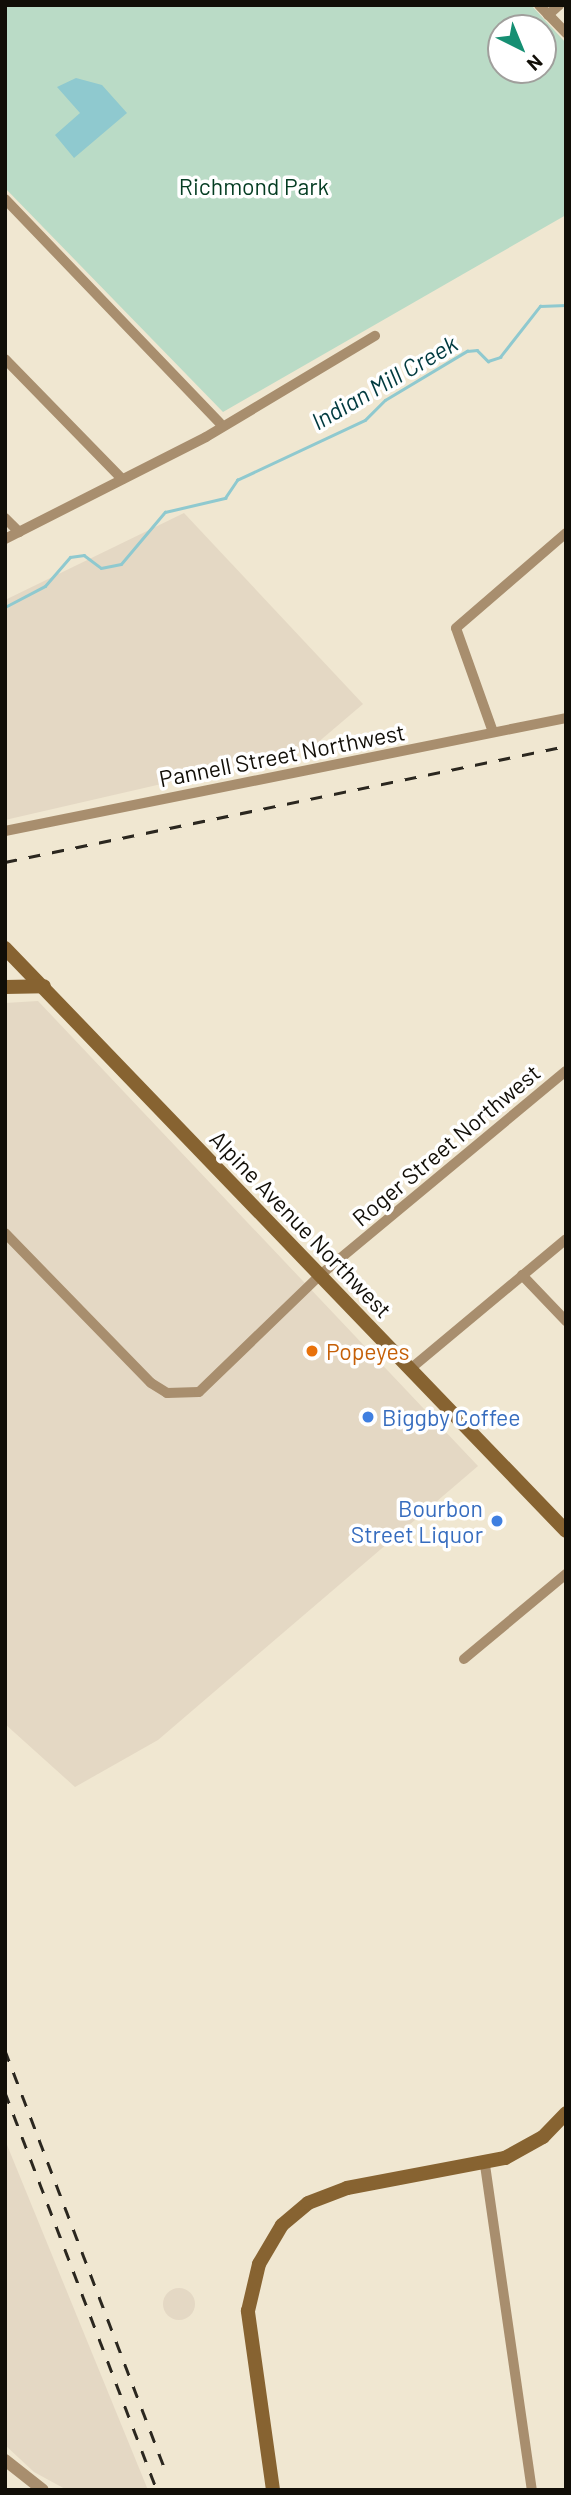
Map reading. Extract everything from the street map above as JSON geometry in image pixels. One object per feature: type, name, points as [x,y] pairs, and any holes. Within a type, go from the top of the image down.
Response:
[{"type":"main road","name":"Alpine Avenue Northwest","points":[[5,948],[566,1531]]},
{"type":"main road","points":[[5,987],[44,986]]},
{"type":"main road","points":[[273,2490],[248,2311],[273,2237],[322,2195],[485,2165],[532,2145],[566,2113]]},
{"type":"street","points":[[5,199],[220,423]]},
{"type":"street","points":[[5,539],[206,437],[220,423],[375,337]]},
{"type":"street","points":[[5,359],[122,479]]},
{"type":"street","points":[[5,518],[19,532]]},
{"type":"street","points":[[493,732],[457,640],[459,622],[566,533]]},
{"type":"street","name":"Pannell Street Northwest","points":[[5,831],[566,718]]},
{"type":"street","name":"Roger Street Northwest","points":[[5,1233],[151,1383],[175,1394],[199,1392],[213,1382],[319,1276],[566,1071]]},
{"type":"street","points":[[409,1370],[566,1239]]},
{"type":"street","points":[[522,1275],[566,1321]]},
{"type":"street","points":[[464,1659],[566,1574]]},
{"type":"street","points":[[485,2165],[532,2490]]},
{"type":"street","points":[[5,2460],[44,2490]]},
{"type":"shaded area","points":[[184,513],[363,704],[309,750],[5,820],[5,600]]},
{"type":"shaded area","points":[[38,1001],[478,1466],[158,1740],[75,1787],[5,1724],[5,1003]]},
{"type":"shaded area","points":[[5,2140],[148,2490],[67,2490],[34,2472],[5,2445]]},
{"type":"shaded area","points":[[179,2288],[191,2292],[195,2304],[191,2316],[179,2320],[167,2316],[163,2304],[167,2292]]},
{"type":"green space","name":"Richmond Park","points":[[5,5],[531,5],[539,14],[487,14],[487,84],[557,84],[557,33],[566,43],[566,215],[223,412],[5,188]]},
{"type":"water","points":[[76,78],[102,85],[127,113],[74,158],[55,135],[80,113],[57,87]]},
{"type":"waterway","name":"Indian Mill Creek","points":[[5,607],[45,586],[70,557],[84,555],[101,568],[121,564],[165,512],[225,498],[237,480],[365,420],[385,400],[467,351],[477,350],[488,361],[500,357],[540,306],[566,305]]},
{"type":"railway","points":[[5,862],[566,746]]},
{"type":"railway","points":[[5,2050],[164,2467]]},
{"type":"railway","points":[[5,2092],[157,2490]]},
{"type":"place","name":"Popeyes","points":[[312,1351]]},
{"type":"place","name":"Biggby Coffee","points":[[368,1417]]},
{"type":"place","name":"Bourbon Street Liquor","points":[[497,1521]]}]
